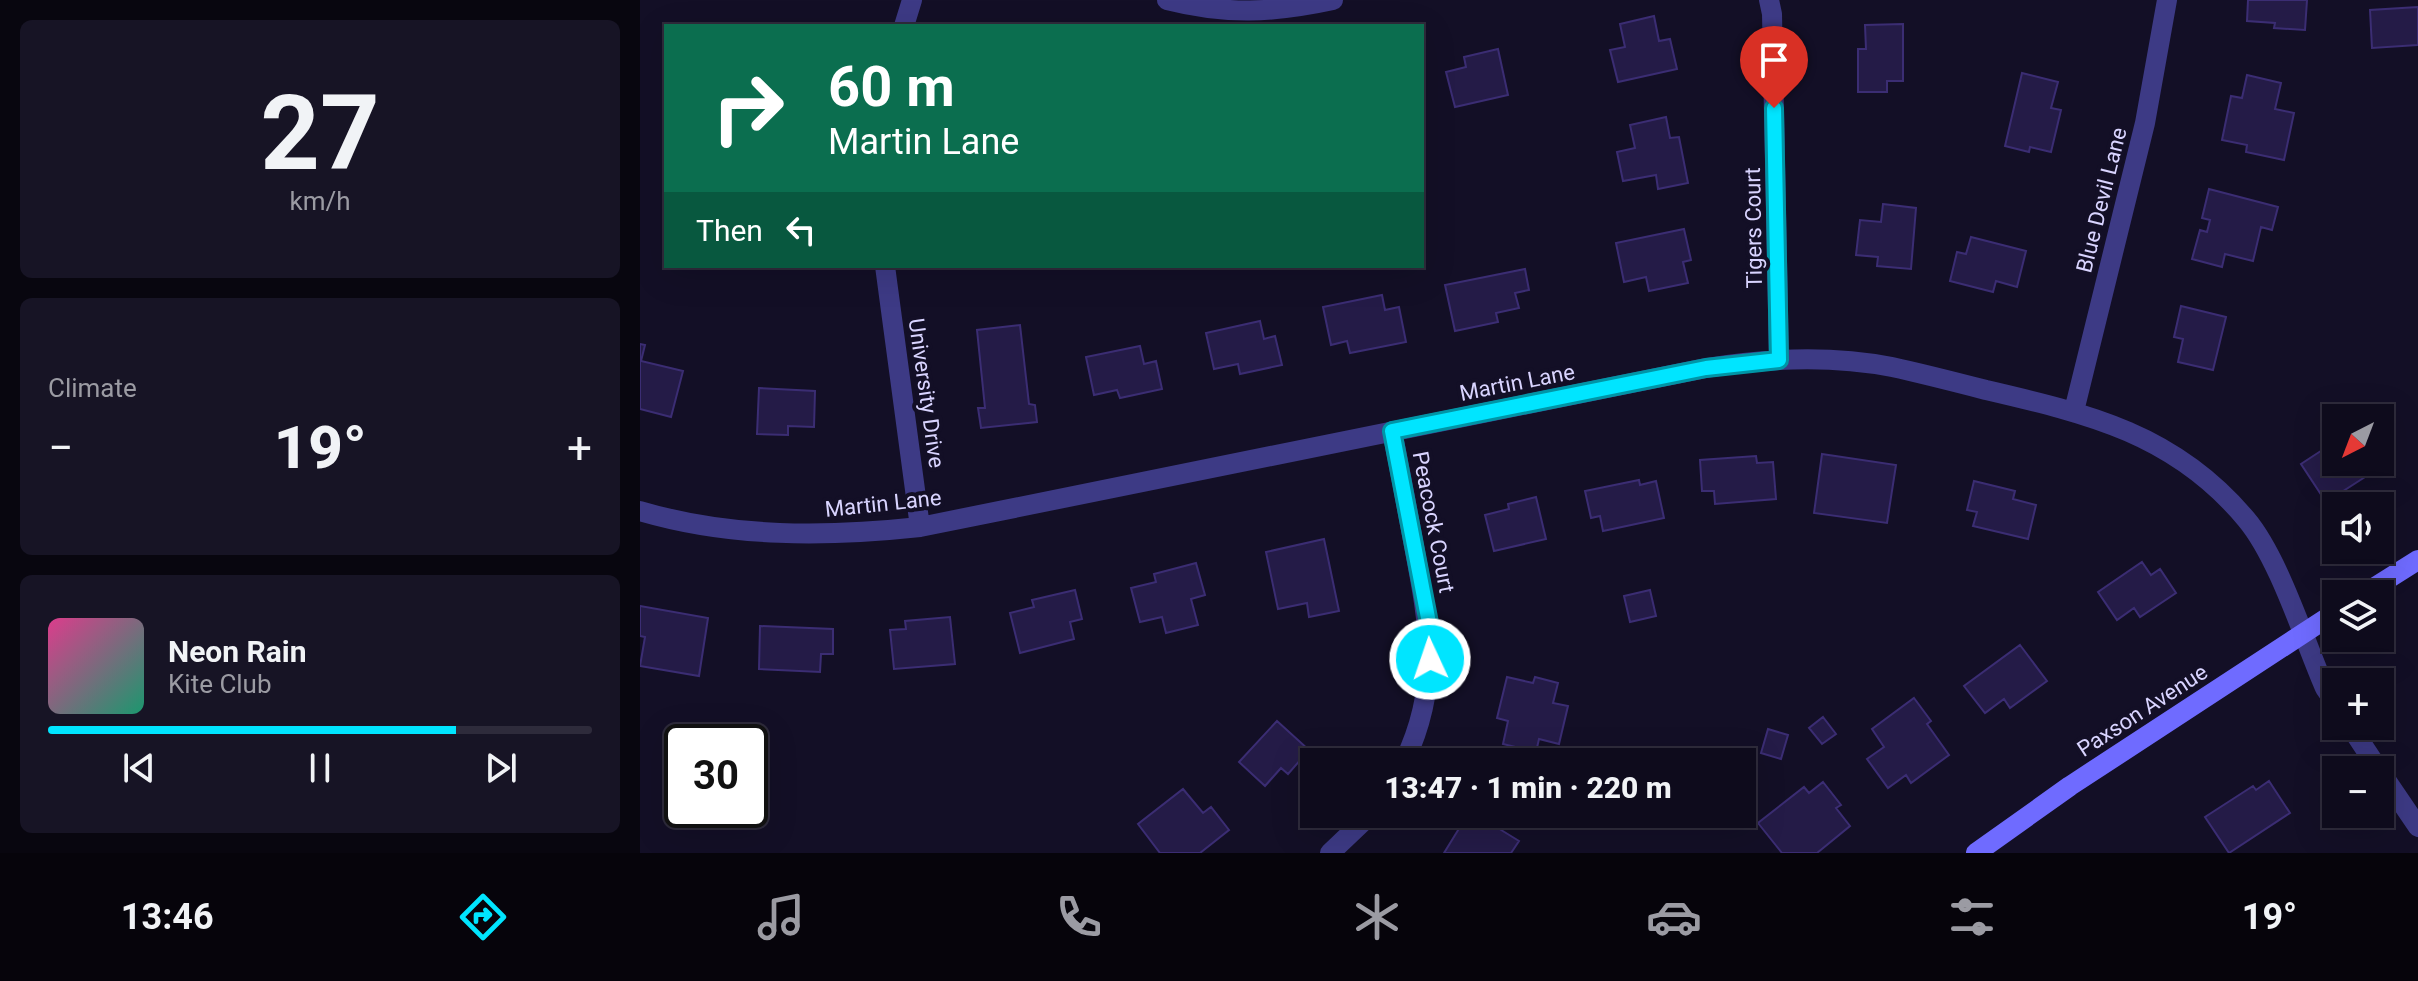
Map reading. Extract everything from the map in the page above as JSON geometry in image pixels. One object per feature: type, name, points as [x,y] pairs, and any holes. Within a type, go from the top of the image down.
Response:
[{"type":"street","points":[[905,24],[912,0]]},
{"type":"street","points":[[1167,0],[1199,8],[1242,12],[1285,10],[1333,0]]},
{"type":"street","name":"Tigers Court","points":[[1769,0],[1772,14],[1779,360]]},
{"type":"street","name":"Blue Devil Lane","points":[[2074,411],[2145,123],[2167,0]]},
{"type":"street","name":"University Drive","points":[[885,268],[920,527]]},
{"type":"street","name":"Martin Lane","points":[[640,511],[725,528],[785,534],[857,533],[920,527],[1706,368],[1779,360],[1831,360],[1890,367],[2074,411],[2137,434],[2178,458],[2215,487],[2248,521],[2273,563],[2322,681]]},
{"type":"street","name":"Peacock Court","points":[[1392,431],[1429,623],[1430,659],[1425,699],[1411,748]]},
{"type":"street","points":[[2386,580],[2418,560]]},
{"type":"street","name":"Paxson Avenue","points":[[1976,853],[2070,786],[2322,621]]},
{"type":"street","points":[[2394,792],[2418,827]]},
{"type":"street","points":[[1330,853],[1356,828]]},
{"type":"building","points":[[2248,0],[2307,0],[2305,30],[2274,28],[2275,23],[2247,21]]},
{"type":"building","points":[[2418,7],[2418,45],[2372,48],[2370,10]]},
{"type":"building","points":[[1654,16],[1659,41],[1670,39],[1677,69],[1618,82],[1610,50],[1625,47],[1620,24]]},
{"type":"building","points":[[1903,24],[1903,81],[1887,81],[1887,92],[1858,92],[1858,49],[1866,49],[1865,25]]},
{"type":"building","points":[[1498,49],[1508,95],[1455,107],[1446,72],[1466,67],[1464,57]]},
{"type":"building","points":[[2022,73],[2058,82],[2051,108],[2061,110],[2051,152],[2030,147],[2029,152],[2005,146]]},
{"type":"building","points":[[2247,75],[2281,83],[2275,109],[2294,113],[2284,160],[2246,152],[2247,145],[2222,140],[2231,96],[2242,98]]},
{"type":"building","points":[[1666,117],[1670,138],[1679,137],[1688,183],[1658,189],[1656,175],[1623,181],[1617,152],[1635,148],[1630,125]]},
{"type":"building","points":[[2209,189],[2278,207],[2272,230],[2261,227],[2253,261],[2225,254],[2222,267],[2192,259],[2200,230],[2207,232],[2210,220],[2202,218]]},
{"type":"building","points":[[1883,204],[1916,208],[1911,269],[1877,266],[1878,257],[1856,255],[1860,220],[1881,222]]},
{"type":"building","points":[[1684,229],[1691,260],[1683,262],[1688,283],[1649,291],[1646,277],[1624,282],[1616,243]]},
{"type":"building","points":[[1971,237],[2026,251],[2017,287],[1996,281],[1993,292],[1950,281],[1957,252],[1966,254]]},
{"type":"building","points":[[1525,269],[1529,290],[1515,293],[1519,308],[1496,313],[1498,322],[1455,331],[1445,285]]},
{"type":"building","points":[[1382,295],[1385,310],[1399,307],[1406,342],[1350,353],[1347,341],[1331,345],[1323,307]]},
{"type":"building","points":[[2181,306],[2226,317],[2213,370],[2178,362],[2183,339],[2174,337]]},
{"type":"building","points":[[1260,321],[1264,339],[1275,336],[1282,365],[1240,374],[1238,364],[1214,369],[1206,333]]},
{"type":"building","points":[[1020,325],[1029,404],[1035,405],[1037,422],[981,428],[978,408],[985,408],[977,330]]},
{"type":"building","points":[[640,344],[645,345],[641,361],[683,371],[671,417],[640,409]]},
{"type":"building","points":[[1140,346],[1144,364],[1156,361],[1162,389],[1120,398],[1117,390],[1094,395],[1086,357]]},
{"type":"building","points":[[759,388],[815,391],[814,427],[788,426],[788,435],[757,434]]},
{"type":"building","points":[[2322,450],[2322,476],[2365,477],[2342,492],[2322,492],[2322,496],[2301,464]]},
{"type":"building","points":[[1822,454],[1896,465],[1887,523],[1814,513]]},
{"type":"building","points":[[1756,456],[1757,463],[1773,462],[1776,499],[1715,504],[1714,491],[1702,491],[1700,460]]},
{"type":"building","points":[[1639,480],[1640,485],[1656,481],[1664,518],[1603,531],[1600,516],[1591,518],[1585,491]]},
{"type":"building","points":[[1974,481],[2015,491],[2013,499],[2036,505],[2028,539],[1973,526],[1977,512],[1967,510]]},
{"type":"building","points":[[1536,497],[1546,539],[1494,551],[1485,515],[1509,509],[1508,504]]},
{"type":"building","points":[[1324,539],[1339,611],[1309,617],[1307,603],[1278,609],[1266,552]]},
{"type":"building","points":[[2142,562],[2151,575],[2160,569],[2176,593],[2140,617],[2134,608],[2117,620],[2098,592]]},
{"type":"building","points":[[1196,563],[1205,595],[1191,599],[1198,625],[1166,633],[1162,617],[1140,622],[1131,588],[1156,582],[1154,574]]},
{"type":"building","points":[[1075,590],[1082,619],[1070,622],[1074,639],[1020,653],[1010,613],[1034,607],[1032,600]]},
{"type":"building","points":[[1650,590],[1656,616],[1630,622],[1624,596]]},
{"type":"building","points":[[640,606],[708,618],[699,676],[640,666],[645,637],[640,636]]},
{"type":"building","points":[[950,617],[955,664],[894,669],[890,630],[906,629],[905,621]]},
{"type":"building","points":[[760,626],[833,629],[833,654],[821,654],[820,672],[759,669]]},
{"type":"building","points":[[2020,645],[2047,681],[2010,708],[2004,699],[1985,713],[1964,686]]},
{"type":"building","points":[[1507,677],[1533,683],[1535,677],[1558,683],[1553,703],[1568,706],[1559,744],[1539,739],[1537,748],[1503,744],[1508,721],[1497,718]]},
{"type":"building","points":[[1914,698],[1931,721],[1927,724],[1949,755],[1911,783],[1906,775],[1888,788],[1867,759],[1884,747],[1872,729]]},
{"type":"building","points":[[1823,717],[1836,734],[1822,744],[1809,728]]},
{"type":"building","points":[[1277,721],[1307,748],[1300,748],[1300,760],[1288,774],[1281,768],[1265,786],[1239,762]]},
{"type":"building","points":[[1768,729],[1788,735],[1781,759],[1761,753]]},
{"type":"building","points":[[2269,781],[2290,813],[2229,853],[2205,817],[2253,786],[2256,790]]},
{"type":"building","points":[[1823,782],[1841,805],[1836,808],[1850,826],[1817,853],[1782,853],[1758,823],[1804,787],[1809,793]]},
{"type":"building","points":[[1183,789],[1203,813],[1211,807],[1229,830],[1200,853],[1160,853],[1138,824]]},
{"type":"building","points":[[1459,828],[1498,828],[1519,841],[1511,853],[1444,853]]},
{"type":"route","points":[[1430,659],[1429,623],[1392,431],[1706,368],[1779,360],[1774,108]]}]
